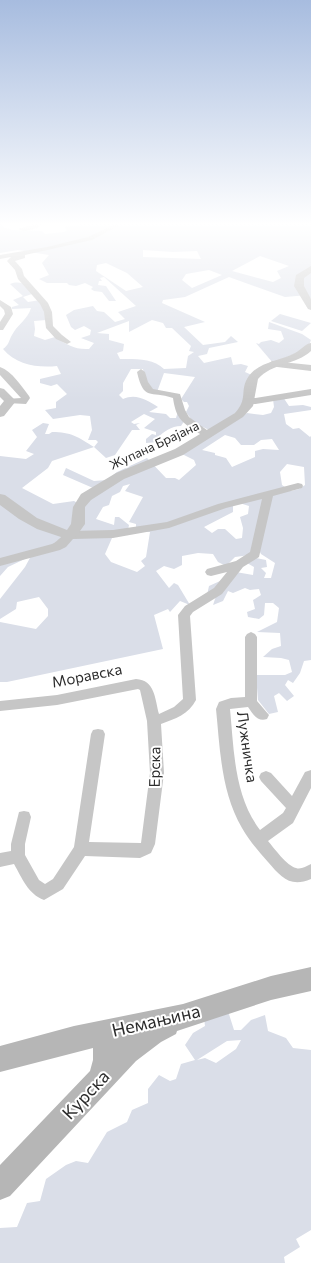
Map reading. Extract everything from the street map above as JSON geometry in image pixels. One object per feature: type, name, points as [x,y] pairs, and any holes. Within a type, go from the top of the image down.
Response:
[{"type":"main road","name":"Немањина","points":[[0,1059],[99,1034],[183,1017],[271,988],[311,978]]},
{"type":"main road","name":"Курска","points":[[0,1186],[38,1147],[102,1076],[127,1052],[158,1030],[183,1017]]},
{"type":"main road","points":[[99,1034],[103,1038],[107,1048],[106,1065],[102,1076]]},
{"type":"street","points":[[27,283],[44,303],[48,312],[49,326],[59,337],[67,342]]},
{"type":"street","points":[[299,283],[299,286],[311,307]]},
{"type":"street","points":[[0,302],[8,309],[9,314],[0,328]]},
{"type":"street","points":[[311,346],[300,356],[272,364],[255,374],[251,383],[249,402],[311,392]]},
{"type":"street","points":[[272,364],[311,368]]},
{"type":"street","points":[[0,370],[12,381],[26,398],[23,402],[10,401],[0,391]]},
{"type":"street","points":[[141,372],[144,386],[147,390],[177,396],[180,410],[185,419],[208,435]]},
{"type":"street","points":[[0,414],[10,401]]},
{"type":"street","name":"Жупана Брајана","points":[[0,562],[56,547],[62,544],[78,524],[79,507],[86,497],[120,476],[179,452],[239,415],[247,407],[249,402]]},
{"type":"street","points":[[0,498],[22,514],[59,533],[70,535],[113,534],[169,525],[222,506],[298,486]]},
{"type":"street","points":[[211,572],[239,564],[255,554],[262,517],[269,494]]},
{"type":"street","points":[[154,720],[176,713],[183,709],[190,700],[184,615],[189,609],[218,591],[239,564]]},
{"type":"street","name":"Лужничка","points":[[251,637],[251,702],[262,715]]},
{"type":"street","name":"Моравска","points":[[0,706],[57,700],[132,684],[140,684],[145,686],[154,720]]},
{"type":"street","name":"Лужничка","points":[[251,702],[231,703],[224,706],[223,709],[230,771],[246,822],[279,865],[295,876],[304,876],[311,871]]},
{"type":"street","name":"Ерска","points":[[82,849],[140,851],[146,848],[148,844],[158,772],[154,720]]},
{"type":"street","points":[[24,817],[18,844],[18,856],[34,885],[44,892],[58,884],[82,849],[98,734]]},
{"type":"street","points":[[259,839],[288,818],[310,776]]},
{"type":"street","points":[[266,777],[294,808]]},
{"type":"street","points":[[0,860],[18,856]]},
{"type":"shaded area","points":[[21,283],[27,286],[35,293],[23,297],[28,302],[40,300],[45,306],[46,320],[34,321],[34,336],[45,340],[55,337],[79,349],[89,349],[94,343],[81,338],[90,335],[91,330],[84,326],[75,330],[71,327],[66,315],[74,310],[93,306],[97,311],[104,312],[115,322],[125,319],[118,312],[136,306],[111,283],[114,283],[126,291],[143,287],[138,283],[186,283],[192,288],[204,283],[216,283],[185,297],[163,300],[162,303],[205,322],[184,327],[203,345],[225,342],[231,336],[238,342],[209,348],[207,354],[198,356],[204,363],[231,357],[233,365],[241,364],[248,366],[245,372],[254,376],[248,404],[211,431],[203,427],[195,432],[186,429],[191,419],[186,412],[189,406],[187,402],[184,402],[181,399],[195,377],[164,373],[157,392],[150,388],[144,377],[143,369],[131,369],[123,383],[123,391],[119,395],[123,399],[128,397],[141,398],[158,407],[149,412],[166,414],[170,418],[176,418],[178,411],[185,420],[181,426],[171,428],[157,438],[160,440],[158,442],[146,443],[146,439],[152,434],[156,435],[156,432],[144,428],[155,419],[144,414],[131,422],[134,424],[140,423],[136,425],[140,430],[132,430],[115,455],[106,458],[94,447],[98,442],[96,440],[88,440],[92,430],[90,416],[80,415],[53,419],[45,410],[56,408],[56,402],[67,394],[57,384],[51,386],[40,383],[40,379],[61,374],[57,366],[35,366],[21,362],[14,359],[3,349],[8,344],[14,331],[30,312],[31,308],[12,309],[12,307],[19,305],[13,300],[23,296],[10,284]],"holes":[[[152,320],[163,323],[166,328],[172,328],[191,346],[189,351],[194,352],[188,356],[186,368],[164,369],[160,365],[149,361],[138,359],[120,359],[117,353],[123,351],[124,344],[109,340],[109,334],[97,333],[129,321],[129,332]]]},
{"type":"shaded area","points":[[47,283],[99,283],[98,285],[106,286],[116,301],[109,301],[102,292],[94,291],[91,289],[93,287],[85,283],[76,286],[69,285],[67,283]]},
{"type":"shaded area","points":[[246,283],[311,283],[311,299],[308,295],[285,297]]},
{"type":"shaded area","points":[[280,314],[311,323],[302,331],[271,321]]},
{"type":"shaded area","points":[[269,322],[302,334],[311,340],[308,348],[273,363],[256,343],[259,344],[261,342],[271,340],[279,343],[284,339],[281,331],[268,329]]},
{"type":"shaded area","points":[[283,397],[289,406],[303,405],[311,407],[311,410],[284,414],[286,424],[293,429],[299,428],[310,437],[311,436],[311,660],[304,661],[300,673],[293,683],[288,680],[285,685],[294,696],[287,701],[279,693],[274,696],[278,712],[269,714],[258,700],[256,675],[285,675],[292,672],[289,660],[263,657],[272,649],[281,646],[280,633],[257,632],[277,622],[279,608],[273,603],[265,603],[264,615],[259,619],[248,617],[247,612],[255,609],[253,600],[261,595],[259,589],[250,590],[245,588],[233,593],[228,591],[223,601],[213,605],[216,596],[207,595],[209,586],[220,581],[230,571],[253,575],[254,567],[247,563],[256,558],[266,560],[267,567],[261,568],[266,573],[264,578],[271,578],[275,563],[261,554],[259,550],[250,555],[235,557],[226,566],[218,562],[213,554],[198,553],[182,556],[182,565],[174,569],[164,566],[156,571],[169,588],[174,583],[178,585],[190,605],[180,601],[170,612],[168,609],[154,615],[163,649],[7,682],[0,682],[0,622],[36,629],[48,616],[48,609],[39,597],[17,602],[16,609],[0,619],[0,599],[25,567],[31,556],[8,567],[0,576],[0,456],[26,459],[34,454],[26,451],[37,437],[32,430],[43,423],[49,424],[45,434],[52,432],[64,433],[79,438],[94,447],[52,461],[48,468],[22,488],[53,504],[74,501],[81,505],[93,488],[63,475],[66,468],[94,481],[107,480],[117,472],[147,458],[166,478],[175,478],[179,480],[196,465],[194,460],[182,454],[247,413],[263,415],[271,413],[274,407],[273,399]],"holes":[[[225,435],[235,438],[241,445],[254,445],[261,440],[272,439],[279,450],[263,449],[255,451],[255,457],[232,467],[226,458],[215,455],[215,453],[202,450]],[[287,464],[304,467],[305,485],[299,489],[291,491],[282,485],[280,472]],[[130,484],[125,491],[143,497],[129,522],[136,524],[136,532],[150,532],[146,557],[141,561],[145,566],[137,572],[111,562],[105,554],[112,538],[128,530],[129,525],[119,517],[115,517],[114,525],[96,519],[103,507],[109,505],[112,496],[120,492],[123,486]],[[233,501],[249,506],[248,514],[240,517],[243,528],[242,538],[236,539],[225,529],[218,529],[212,533],[204,527],[233,512]]]},
{"type":"shaded area","points":[[228,1011],[234,1030],[241,1030],[251,1020],[265,1015],[268,1031],[286,1038],[293,1048],[311,1050],[311,1230],[296,1239],[300,1247],[284,1257],[285,1263],[0,1263],[0,1228],[17,1227],[27,1203],[40,1201],[46,1179],[66,1165],[76,1161],[88,1163],[107,1132],[127,1122],[132,1110],[148,1103],[148,1089],[159,1075],[170,1081],[176,1079],[181,1064],[195,1060],[185,1045],[193,1033],[205,1026],[204,1018]],"holes":[[[241,1040],[236,1049],[216,1063],[205,1058],[197,1060],[227,1041]]]}]
